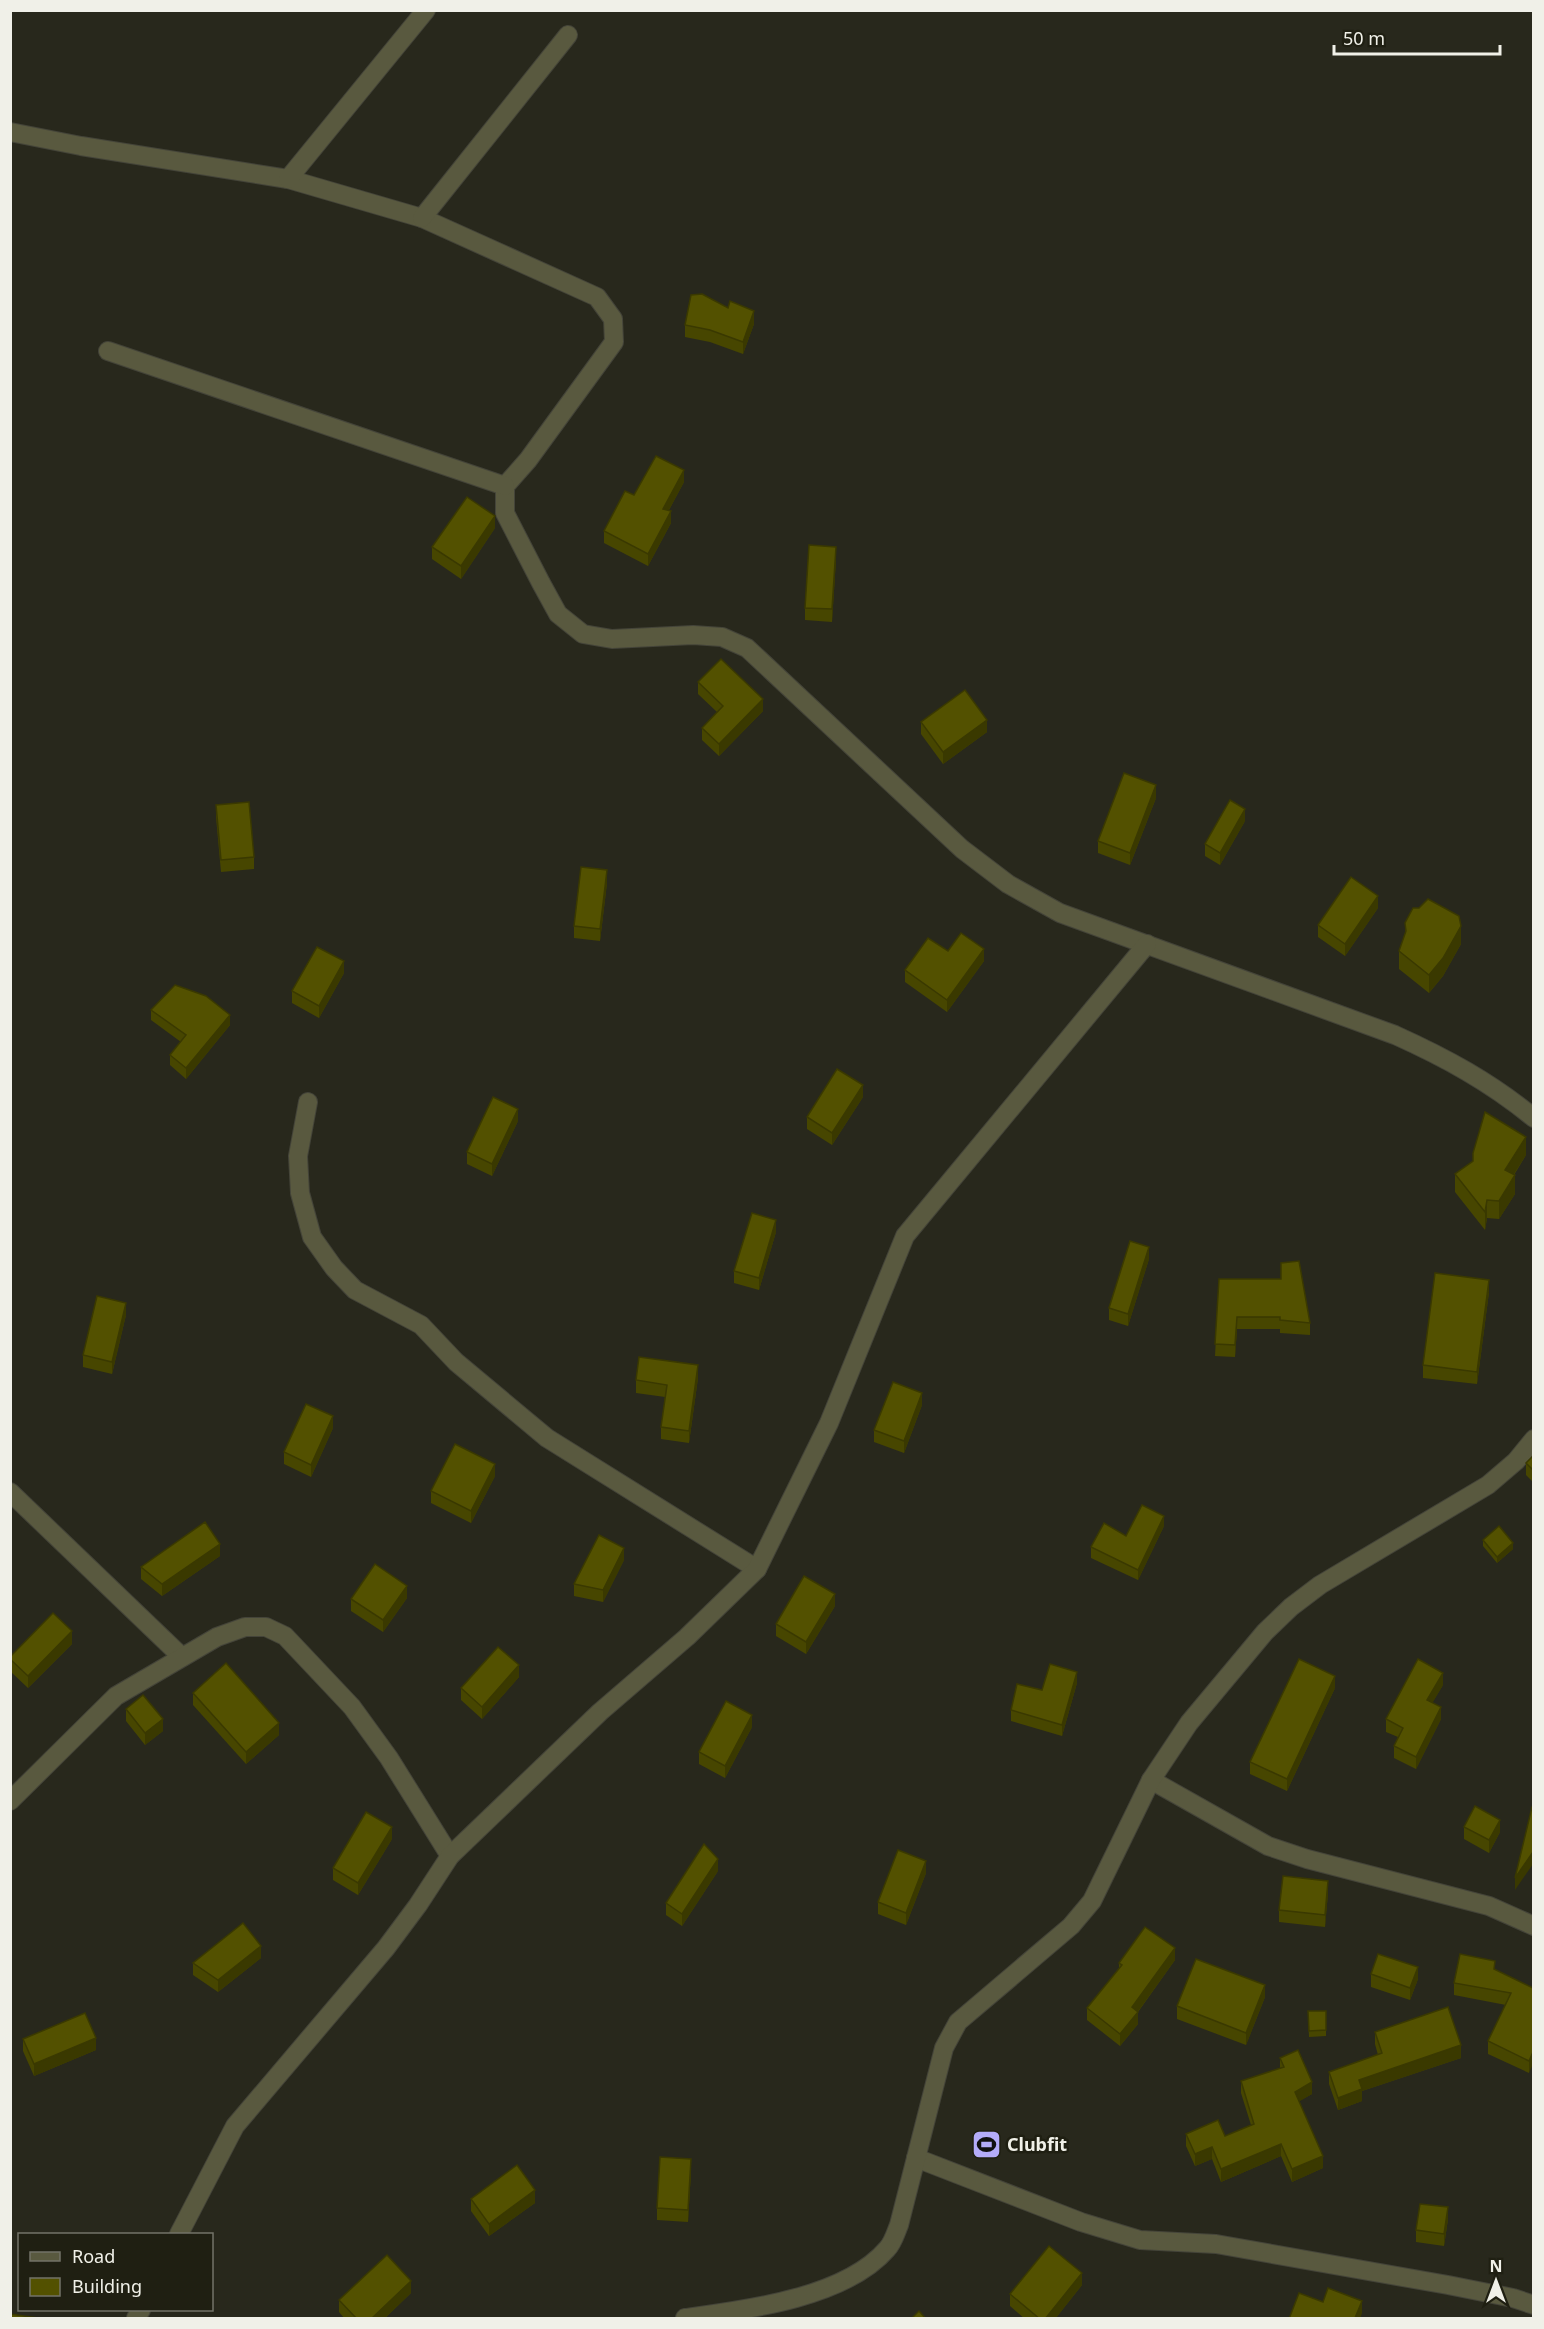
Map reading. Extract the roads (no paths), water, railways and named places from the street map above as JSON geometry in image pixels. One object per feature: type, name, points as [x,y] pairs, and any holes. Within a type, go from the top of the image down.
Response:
[{"type":"street","points":[[288,179],[426,10]]},
{"type":"street","points":[[422,218],[568,35]]},
{"type":"street","points":[[10,132],[81,147],[288,179],[422,218],[597,297],[613,320],[614,342],[528,460],[505,486],[505,513],[558,614],[583,634],[612,639],[693,635],[722,637],[747,648],[962,849],[1008,884],[1060,913],[1395,1035],[1437,1054],[1490,1084],[1533,1118]]},
{"type":"street","points":[[108,351],[505,486]]},
{"type":"street","points":[[179,2233],[235,2126],[386,1948],[450,1856],[600,1712],[687,1637],[757,1569],[830,1423],[905,1236],[1147,944]]},
{"type":"street","points":[[308,1102],[298,1156],[300,1193],[312,1237],[334,1268],[355,1290],[421,1325],[456,1362],[547,1438],[757,1569]]},
{"type":"street","points":[[685,2319],[773,2305],[822,2289],[864,2269],[888,2249],[896,2233],[944,2048],[958,2022],[1071,1926],[1092,1901],[1151,1780],[1189,1724],[1265,1632],[1291,1607],[1320,1585],[1488,1485],[1516,1461],[1533,1439]]},
{"type":"street","points":[[10,1492],[182,1657]]},
{"type":"street","points":[[10,1800],[116,1696],[217,1637],[245,1627],[266,1627],[285,1636],[352,1707],[389,1758],[450,1856]]},
{"type":"street","points":[[1151,1780],[1268,1846],[1489,1906],[1533,1926]]},
{"type":"street","points":[[916,2158],[1081,2222],[1140,2240],[1237,2247],[1448,2285],[1513,2298],[1533,2305]]},
{"type":"place","name":"Clubfit","points":[[986,2144]]}]
